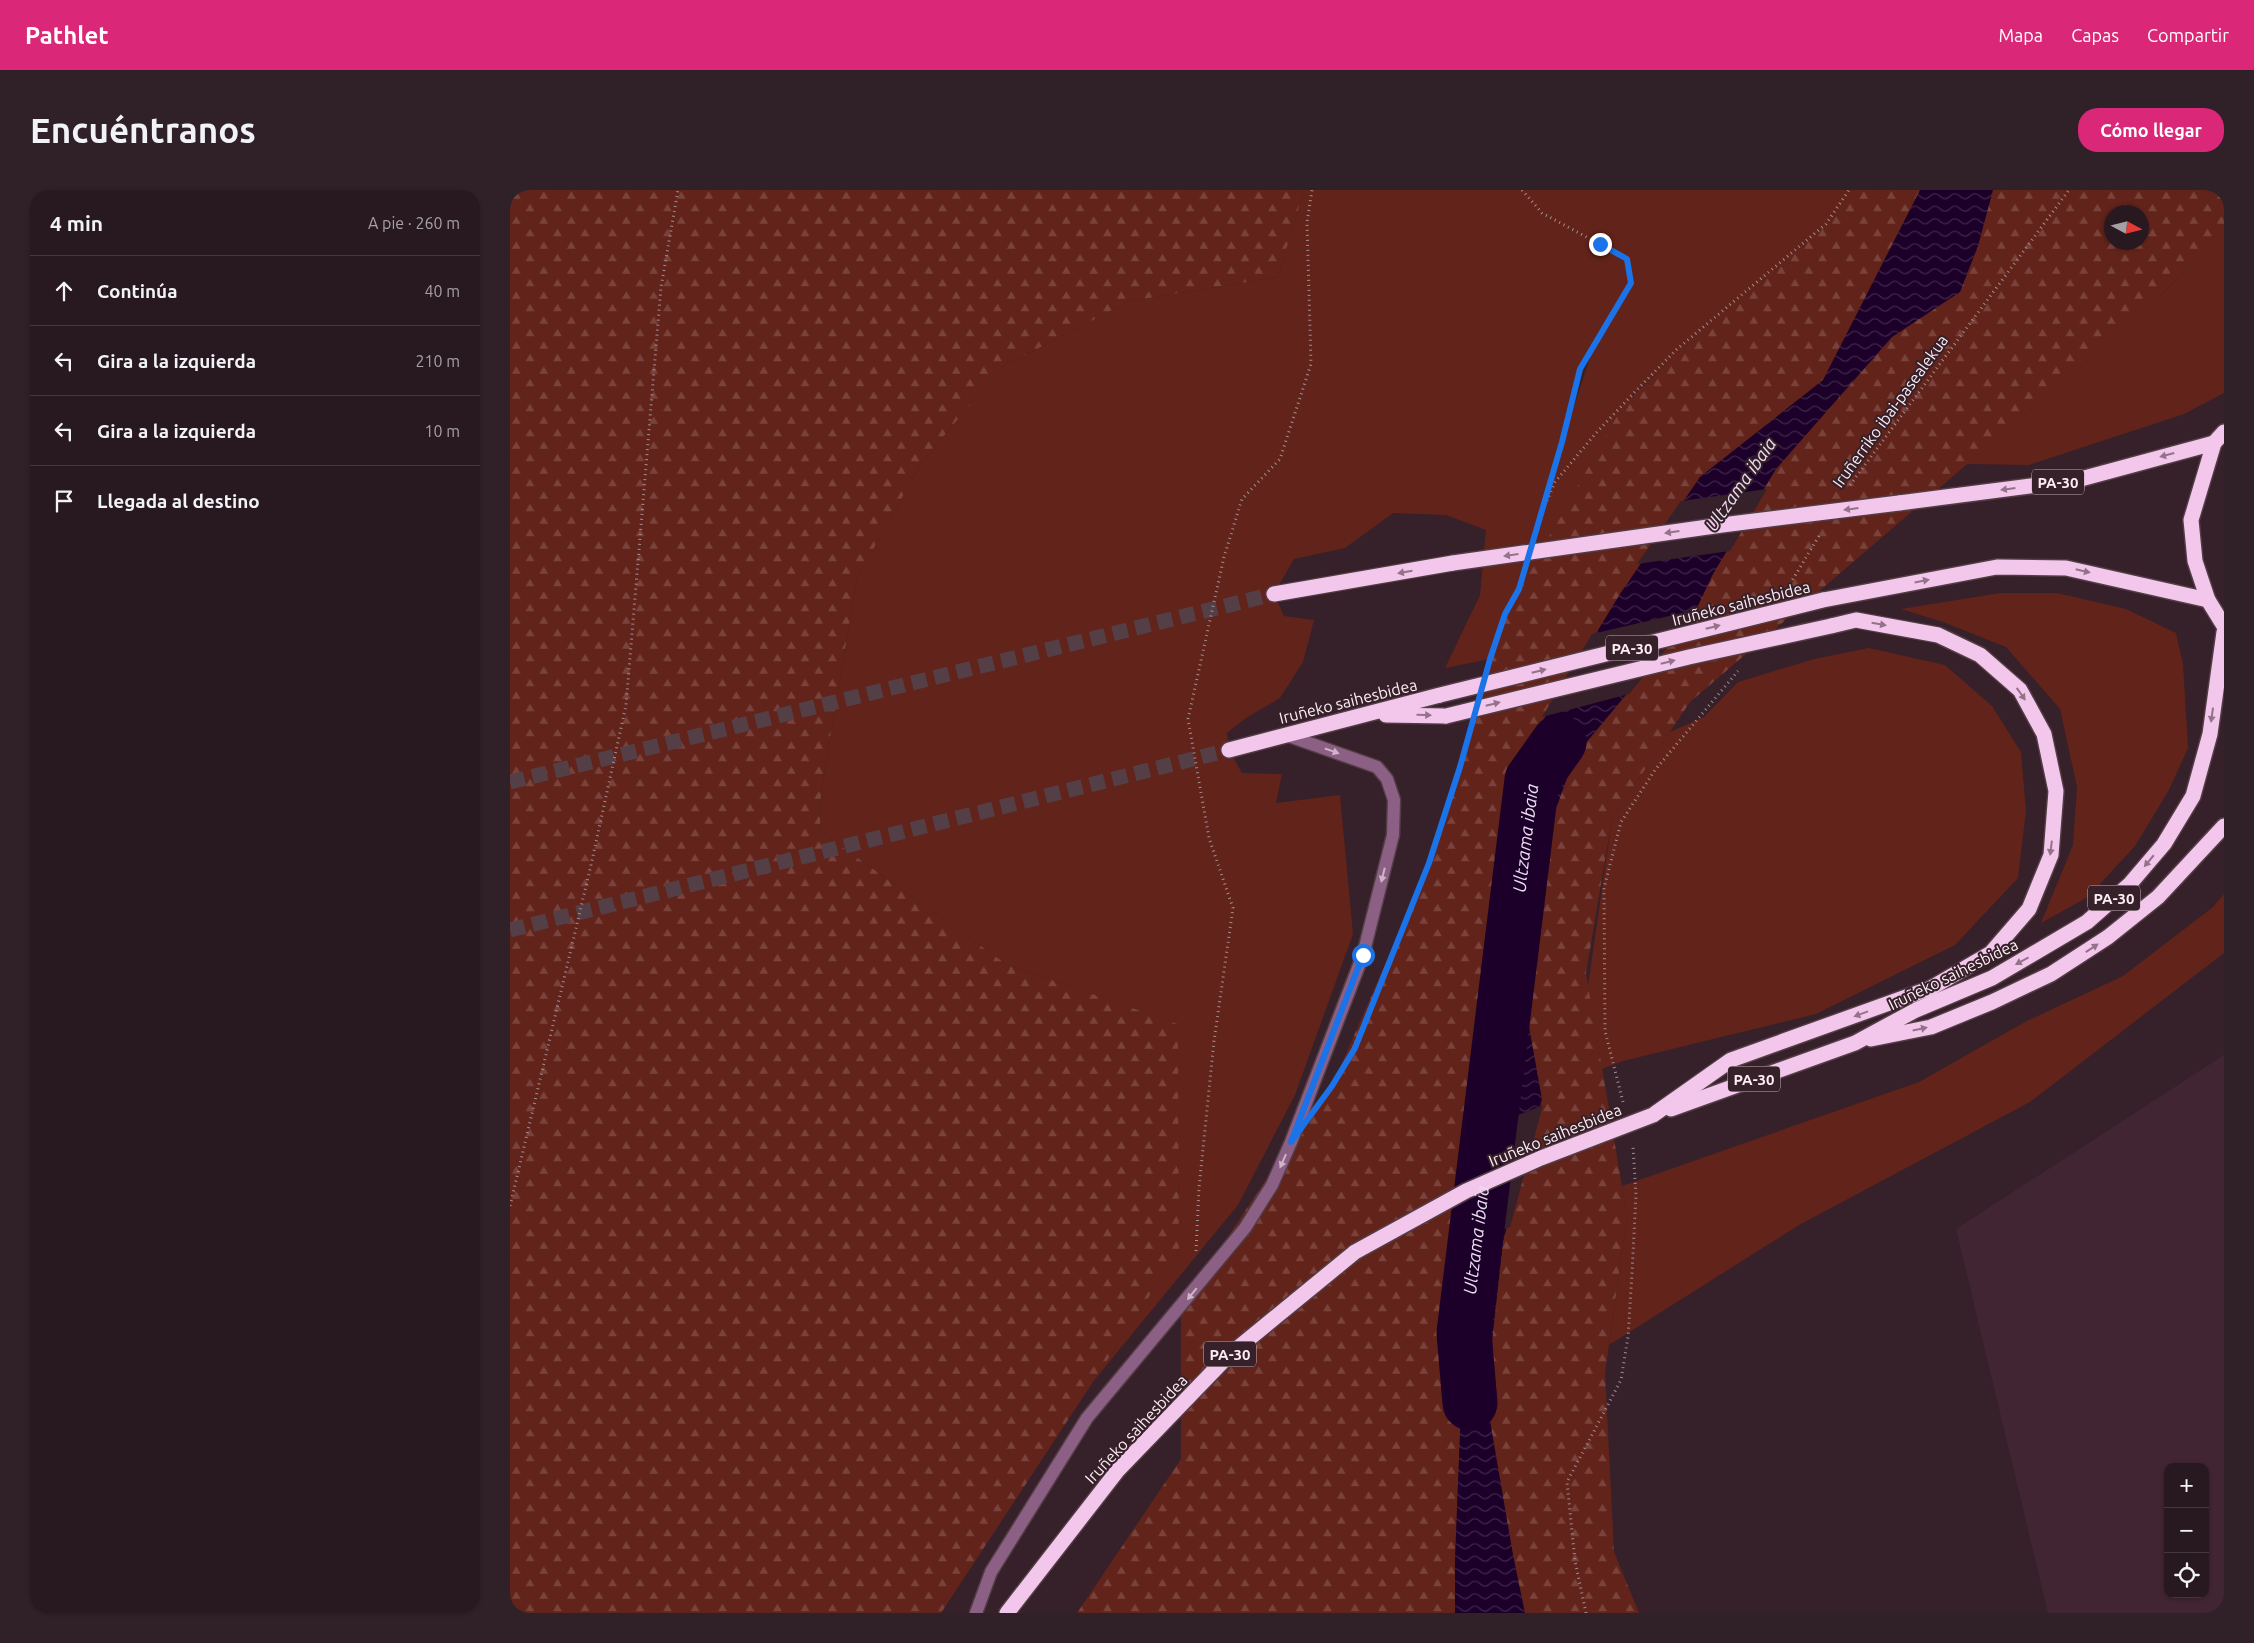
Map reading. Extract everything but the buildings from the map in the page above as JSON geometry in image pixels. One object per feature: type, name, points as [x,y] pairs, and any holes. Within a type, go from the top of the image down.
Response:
[{"type":"highway","name":"PA-30","points":[[1274,594],[1453,564],[1722,525],[2077,480],[2219,437]]},
{"type":"highway","name":"PA-30","points":[[2219,437],[2191,520],[2195,561],[2208,600],[2224,626]]},
{"type":"highway","name":"Iruñeko saihesbidea","points":[[1229,750],[1440,695],[1823,600],[1997,567],[2066,568],[2208,600]]},
{"type":"highway","points":[[1367,715],[1446,716],[1689,656],[1856,620],[1938,635],[1980,655],[2020,690],[2044,734],[2056,791],[2051,855],[2029,909],[1991,953],[1931,988],[1731,1060],[1653,1115]]},
{"type":"highway","name":"Iruñeko saihesbidea","points":[[1855,1043],[1916,1010],[1992,978],[2032,955],[2087,922],[2129,885],[2164,844],[2193,796],[2210,734],[2224,632]]},
{"type":"highway","name":"Iruñeko saihesbidea","points":[[1007,1613],[1118,1470],[1207,1377],[1228,1356],[1355,1252],[1466,1191],[1541,1158],[1653,1115],[1855,1043],[1931,1027],[1992,1002],[2051,974],[2108,937],[2158,897],[2224,826]]},
{"type":"lane","points":[[976,1613],[991,1572],[1087,1418],[1245,1228],[1272,1185],[1291,1142],[1363,955],[1393,835],[1394,800],[1387,779],[1376,767],[1286,735]]},
{"type":"path","points":[[510,1206],[626,705],[662,287],[678,190]]},
{"type":"path","points":[[1522,190],[1542,213],[1627,259],[1631,283],[1580,369],[1562,442],[1534,538]]},
{"type":"path","points":[[1539,520],[1554,482],[1596,433],[1676,350],[1826,224],[1849,190]]},
{"type":"path","name":"Iruñerriko ibai-pasealekua","points":[[1846,491],[1856,474],[2069,190]]},
{"type":"path","points":[[1785,593],[1821,534]]},
{"type":"path","points":[[1490,659],[1505,614],[1519,589],[1524,572]]},
{"type":"path","points":[[1623,1103],[1605,1032],[1604,888],[1621,822],[1656,770],[1740,669]]},
{"type":"path","points":[[1346,1063],[1355,1048],[1429,863],[1470,731]]},
{"type":"path","points":[[1586,1613],[1575,1561],[1567,1482],[1621,1380],[1628,1337],[1636,1195],[1633,1139]]},
{"type":"shaded area","points":[[2224,1055],[2224,1613],[2048,1613],[1956,1229]]},
{"type":"green space","points":[[510,190],[1304,190],[1278,277],[1130,301],[1002,367],[922,462],[857,578],[821,792],[820,831],[1006,964],[1178,1024],[1179,1251],[941,1613],[510,1613]]},
{"type":"green space","points":[[1304,190],[1849,190],[1826,224],[1632,395],[1519,589],[1490,659],[1445,668],[1480,595],[1486,530],[1446,515],[1393,513],[1345,548],[1294,559],[1274,594],[1284,616],[1314,620],[1303,662],[1280,698],[1246,718],[1227,733],[1229,750],[1242,773],[1282,774],[1276,803],[1340,795],[1353,934],[1295,1095],[1238,1205],[1092,1383],[1179,1251],[1177,1024],[1006,964],[820,831],[821,792],[857,578],[922,462],[1002,367],[1130,301],[1278,277]],"holes":[[[1594,346],[1566,431],[1580,369]]]},
{"type":"green space","points":[[1848,190],[2224,190],[2224,236],[2106,345],[1690,702],[1612,819],[1586,973],[1627,1216],[1605,1373],[1614,1552],[1639,1613],[1077,1613],[1181,1459],[1181,1307],[1291,1142],[1332,1086],[1429,863],[1505,614],[1624,404],[1746,290],[1826,224]]},
{"type":"green space","points":[[2224,236],[2224,393],[2184,414],[2029,465],[1967,464],[2106,345]]},
{"type":"green space","points":[[2000,593],[2057,593],[2126,609],[2176,633],[2183,664],[2188,748],[2169,790],[2135,846],[2088,897],[2041,923],[2073,845],[2077,787],[2060,709],[2006,647],[1943,622],[1901,609]]},
{"type":"green space","points":[[1869,648],[1945,665],[1992,706],[2021,752],[2026,811],[2018,878],[1955,945],[1816,1014],[1623,1061],[1602,1069],[1588,986],[1612,819],[1670,732],[1704,717],[1738,682],[1814,659]]},
{"type":"green space","points":[[2224,894],[2224,953],[2030,1102],[1799,1225],[1609,1345],[1627,1216],[1622,1186],[1919,1082],[2025,1022],[2123,976],[2213,907]]},
{"type":"water","points":[[1920,190],[1993,190],[1978,246],[1960,292],[1892,337],[1776,469],[1713,574],[1695,612],[1575,756],[1553,817],[1528,1021],[1542,1099],[1503,1241],[1486,1397],[1513,1555],[1525,1613],[1455,1613],[1455,1558],[1464,1333],[1529,802],[1522,755],[1620,594],[1700,477],[1823,380]]},
{"type":"pier","points":[[1767,489],[1730,551],[1637,564],[1681,501]]},
{"type":"pier","points":[[1699,609],[1629,694],[1542,717],[1592,634]]},
{"type":"pier","points":[[1543,1105],[1510,1227],[1472,1244],[1486,1128]]},
{"type":"waterway","name":"Ultzama ibaia","points":[[1470,1403],[1464,1333],[1532,780],[1559,742]]},
{"type":"tunnel","points":[[510,782],[1274,594]]},
{"type":"tunnel","points":[[510,930],[1229,750]]},
{"type":"route","points":[[1363,955],[1291,1142],[1332,1086],[1355,1048],[1429,863],[1460,767],[1490,659],[1505,614],[1519,589],[1562,442],[1580,369],[1631,283],[1627,259],[1600,244]]}]
